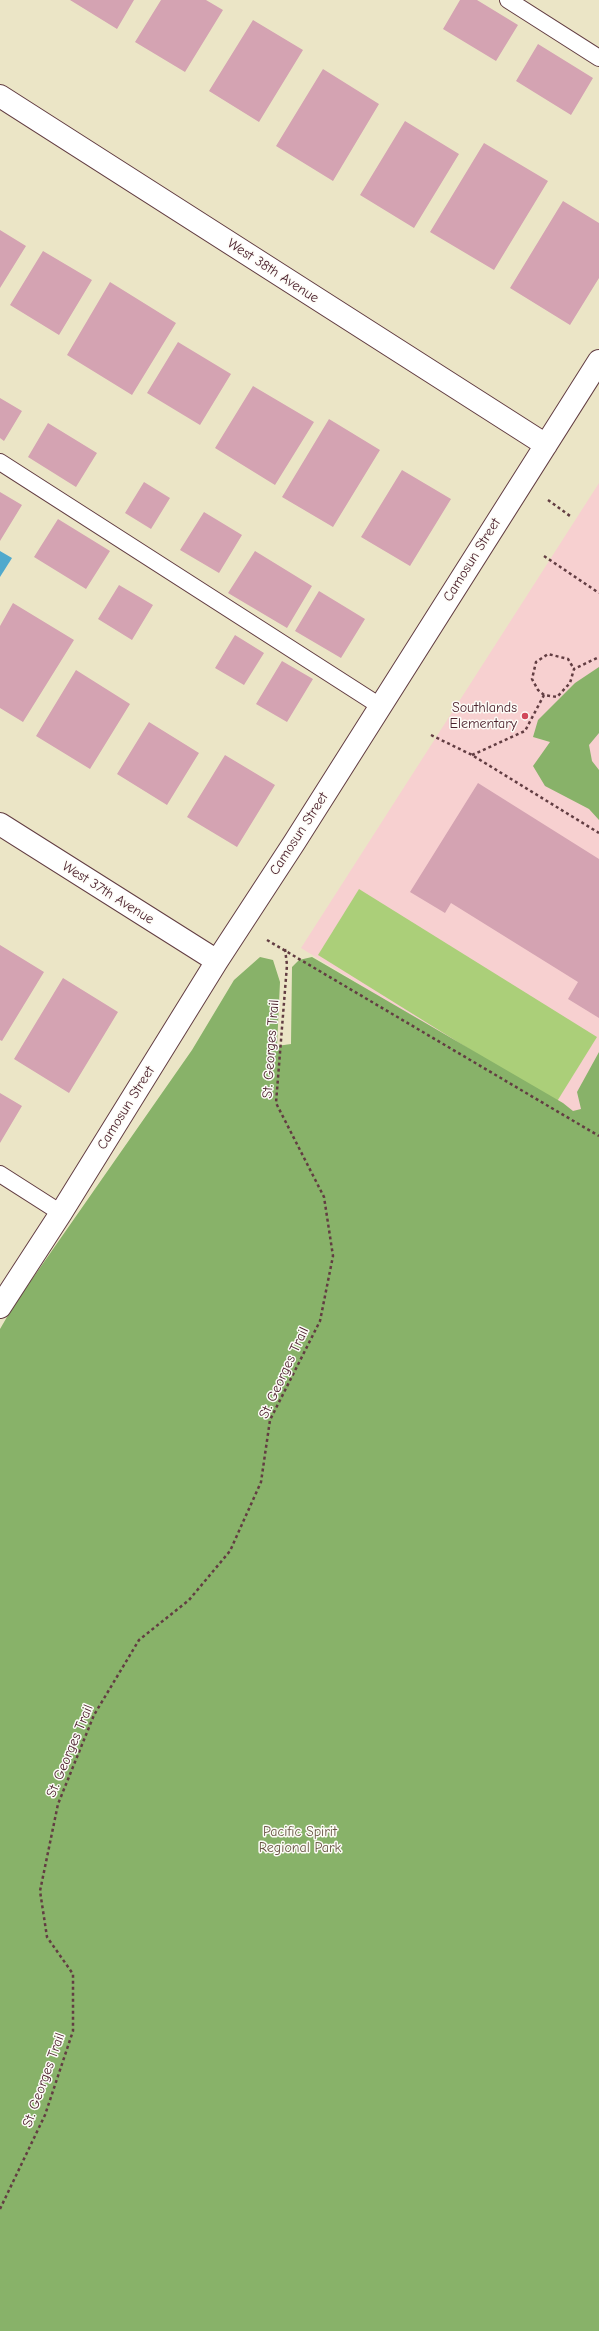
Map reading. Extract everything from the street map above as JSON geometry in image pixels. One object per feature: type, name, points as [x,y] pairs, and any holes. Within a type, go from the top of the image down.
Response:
[{"type":"street","name":"West 38th Avenue","points":[[0,96],[546,445]]},
{"type":"street","name":"Camosun Street","points":[[0,1307],[61,1213],[217,961],[599,361]]},
{"type":"street","name":"West 37th Avenue","points":[[0,824],[217,961]]},
{"type":"lane","points":[[508,0],[599,58]]},
{"type":"lane","points":[[0,462],[380,706]]},
{"type":"lane","points":[[0,1174],[61,1213]]},
{"type":"path","points":[[541,495],[570,516]]},
{"type":"path","points":[[544,556],[599,593]]},
{"type":"path","points":[[548,654],[568,659],[574,669],[570,683],[558,697],[544,695],[538,690],[532,679],[536,662],[548,654]]},
{"type":"path","points":[[574,669],[599,658]]},
{"type":"path","points":[[472,755],[524,731],[544,695]]},
{"type":"path","points":[[431,735],[472,755],[599,833]]},
{"type":"path","points":[[240,925],[284,949],[599,1136]]},
{"type":"path","name":"St. Georges Trail","points":[[0,2209],[45,2115],[73,2031],[74,1974],[47,1937],[40,1891],[58,1804],[94,1715],[139,1640],[189,1600],[230,1551],[261,1482],[270,1420],[320,1321],[333,1256],[324,1197],[276,1103],[287,965],[284,949]]},
{"type":"shaded area","name":"Southlands Elementary","points":[[599,483],[599,1133],[301,948]]},
{"type":"green space","points":[[599,667],[599,733],[589,745],[592,761],[599,770],[599,820],[589,809],[545,786],[533,766],[550,742],[533,737],[538,720],[575,683]]},
{"type":"green space","points":[[359,889],[597,1037],[556,1103],[318,955]]},
{"type":"green space","name":"Pacific Spirit Regional Park","points":[[260,957],[273,960],[280,982],[277,1046],[291,1044],[292,967],[299,960],[312,957],[563,1103],[573,1111],[581,1109],[577,1092],[599,1052],[599,2331],[0,2331],[0,1329],[14,1305],[192,1050],[234,980]]},
{"type":"water","points":[[0,551],[12,558],[0,577]]},
{"type":"building","points":[[70,0],[134,0],[117,29]]},
{"type":"building","points":[[161,0],[206,0],[223,10],[185,72],[135,42]]},
{"type":"building","points":[[460,0],[477,0],[518,25],[496,61],[443,29]]},
{"type":"building","points":[[253,20],[303,50],[259,122],[209,91]]},
{"type":"building","points":[[538,44],[593,78],[571,115],[516,81]]},
{"type":"building","points":[[323,69],[379,104],[333,181],[276,146]]},
{"type":"building","points":[[405,121],[459,154],[414,228],[360,195]]},
{"type":"building","points":[[484,143],[548,181],[494,270],[430,232]]},
{"type":"building","points":[[563,201],[599,223],[599,278],[570,325],[510,288]]},
{"type":"building","points":[[0,230],[26,246],[0,288]]},
{"type":"building","points":[[43,251],[92,280],[59,335],[10,305]]},
{"type":"building","points":[[110,282],[176,323],[132,395],[67,355]]},
{"type":"building","points":[[178,342],[231,374],[200,425],[147,393]]},
{"type":"building","points":[[253,386],[314,422],[275,485],[215,448]]},
{"type":"building","points":[[0,398],[22,411],[4,441],[0,438]]},
{"type":"building","points":[[329,419],[380,450],[333,527],[282,497]]},
{"type":"building","points":[[48,423],[97,453],[76,487],[28,457]]},
{"type":"building","points":[[402,470],[451,499],[410,566],[361,537]]},
{"type":"building","points":[[144,482],[170,498],[151,529],[125,513]]},
{"type":"building","points":[[0,492],[22,505],[0,541]]},
{"type":"building","points":[[204,512],[242,535],[219,573],[180,550]]},
{"type":"building","points":[[58,519],[110,551],[86,589],[34,557]]},
{"type":"building","points":[[255,551],[312,586],[287,628],[228,593]]},
{"type":"building","points":[[119,585],[153,605],[132,640],[98,619]]},
{"type":"building","points":[[319,591],[365,619],[341,658],[295,631]]},
{"type":"building","points":[[13,603],[74,640],[23,722],[0,708],[0,626]]},
{"type":"building","points":[[235,635],[264,653],[244,685],[215,668]]},
{"type":"building","points":[[282,661],[313,679],[287,722],[256,704]]},
{"type":"building","points":[[76,670],[130,704],[90,769],[36,736]]},
{"type":"building","points":[[149,722],[199,753],[167,805],[117,774]]},
{"type":"building","points":[[225,755],[275,785],[237,847],[187,817]]},
{"type":"building","points":[[478,783],[599,859],[599,1018],[568,999],[578,982],[451,903],[445,913],[410,892]]},
{"type":"building","points":[[0,945],[44,972],[2,1041],[0,1040]]},
{"type":"building","points":[[63,978],[118,1012],[69,1093],[14,1059]]},
{"type":"building","points":[[0,1093],[22,1106],[0,1143]]},
{"type":"place","name":"Southlands Elementary","points":[[525,716]]}]
